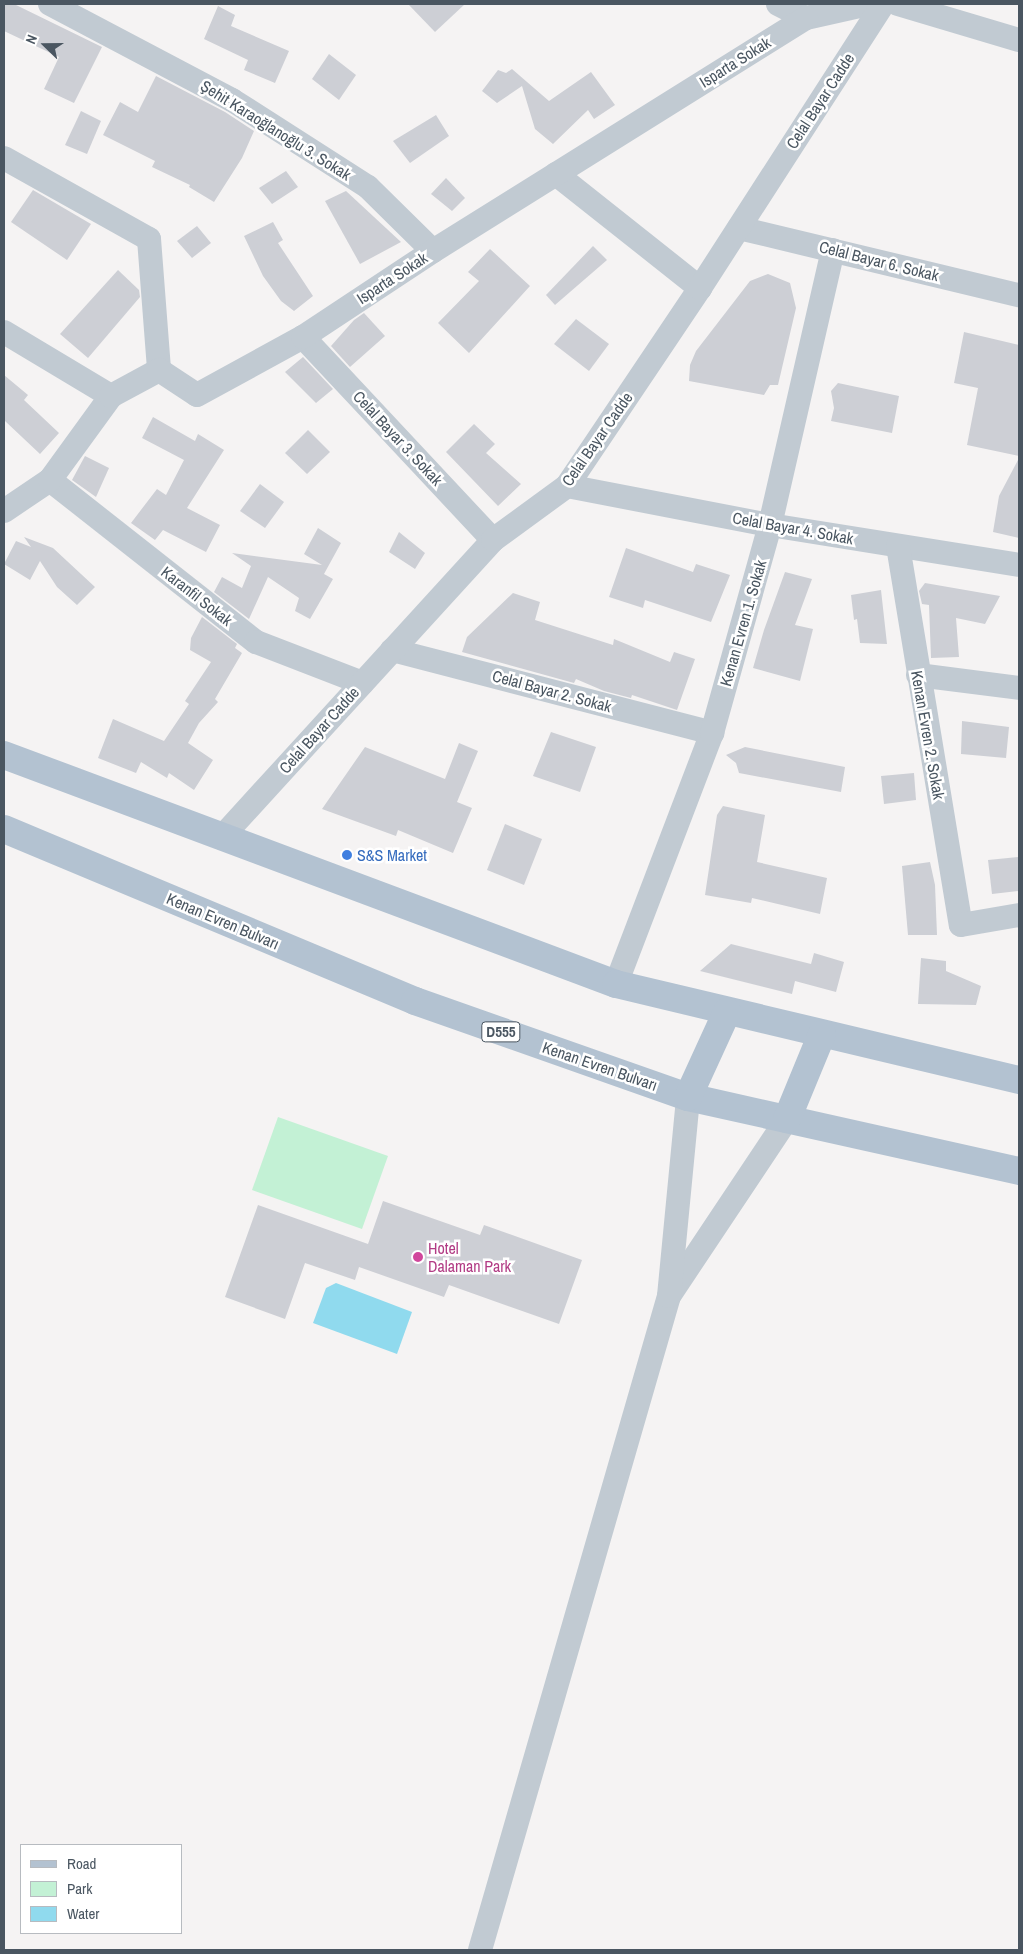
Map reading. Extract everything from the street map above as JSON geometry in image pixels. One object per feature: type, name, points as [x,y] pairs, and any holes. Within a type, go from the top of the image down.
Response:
[{"type":"main road","points":[[4,755],[221,838],[616,984],[726,1012],[1019,1080]]},
{"type":"main road","name":"Kenan Evren Bulvarı","points":[[4,829],[415,1001],[688,1097],[1019,1171]]},
{"type":"main road","points":[[688,1097],[726,1012]]},
{"type":"main road","points":[[787,1119],[822,1034]]},
{"type":"street","name":"Şehit Karaoğlanoğlu 3. Sokak","points":[[50,4],[232,100],[368,188],[433,251]]},
{"type":"street","points":[[778,4],[806,18]]},
{"type":"street","name":"Isparta Sokak","points":[[159,370],[197,395],[303,337],[433,251],[806,18],[868,4]]},
{"type":"street","name":"Celal Bayar Cadde","points":[[221,838],[493,540],[567,486],[700,288],[883,4]]},
{"type":"street","points":[[898,4],[1019,40]]},
{"type":"street","points":[[4,158],[149,239],[159,370],[111,396],[50,480],[4,511]]},
{"type":"street","points":[[556,174],[700,288]]},
{"type":"street","name":"Celal Bayar 6. Sokak","points":[[739,228],[1019,295]]},
{"type":"street","name":"Kenan Evren 1. Sokak","points":[[616,984],[712,733],[770,525],[833,250]]},
{"type":"street","points":[[4,332],[111,396]]},
{"type":"street","name":"Celal Bayar 3. Sokak","points":[[303,337],[493,540]]},
{"type":"street","name":"Karanfil Sokak","points":[[50,480],[256,642],[362,683]]},
{"type":"street","name":"Celal Bayar 4. Sokak","points":[[567,486],[770,525],[1019,565]]},
{"type":"street","name":"Kenan Evren 2. Sokak","points":[[898,546],[961,925],[1019,914]]},
{"type":"street","name":"Celal Bayar 2. Sokak","points":[[392,650],[712,733]]},
{"type":"street","points":[[918,675],[1019,688]]},
{"type":"street","points":[[480,1950],[669,1296],[688,1097]]},
{"type":"street","points":[[669,1296],[787,1119]]},
{"type":"green space","points":[[278,1117],[388,1156],[362,1229],[252,1190]]},
{"type":"water","points":[[336,1283],[412,1312],[397,1354],[313,1323],[326,1288]]},
{"type":"building","points":[[4,4],[14,4],[102,47],[74,103],[44,89],[59,57],[4,31]]},
{"type":"building","points":[[408,4],[465,4],[435,32]]},
{"type":"building","points":[[218,6],[235,15],[231,26],[289,51],[275,83],[244,70],[248,60],[204,39]]},
{"type":"building","points":[[329,54],[356,75],[339,100],[312,79]]},
{"type":"building","points":[[512,69],[549,101],[591,72],[615,105],[594,119],[588,110],[553,144],[535,129],[522,86],[497,103],[482,91],[498,70],[506,73]]},
{"type":"building","points":[[156,76],[225,112],[254,131],[242,158],[214,202],[189,187],[190,185],[152,167],[155,161],[103,135],[120,102],[138,112]]},
{"type":"building","points":[[81,111],[101,121],[87,154],[65,145]]},
{"type":"building","points":[[436,115],[449,136],[410,163],[393,141]]},
{"type":"building","points":[[286,171],[298,187],[272,204],[259,188]]},
{"type":"building","points":[[446,178],[465,198],[452,211],[431,194]]},
{"type":"building","points":[[33,190],[91,224],[67,260],[11,222]]},
{"type":"building","points":[[346,191],[401,242],[360,264],[325,201]]},
{"type":"building","points":[[273,222],[283,240],[278,243],[313,296],[294,311],[281,301],[263,276],[244,236]]},
{"type":"building","points":[[197,226],[211,243],[192,258],[177,241]]},
{"type":"building","points":[[593,246],[607,260],[555,305],[546,295]]},
{"type":"building","points":[[490,249],[530,286],[469,353],[438,323],[479,281],[468,272]]},
{"type":"building","points":[[118,270],[139,290],[140,297],[88,358],[60,334]]},
{"type":"building","points":[[768,274],[790,283],[796,308],[778,385],[770,385],[764,395],[689,381],[690,365],[696,351],[750,281]]},
{"type":"building","points":[[364,313],[385,336],[350,367],[331,346],[354,320]]},
{"type":"building","points":[[576,319],[609,344],[589,371],[554,344]]},
{"type":"building","points":[[964,332],[1019,345],[1019,456],[967,445],[978,388],[954,383]]},
{"type":"building","points":[[303,357],[333,389],[316,403],[285,372]]},
{"type":"building","points":[[4,375],[28,395],[24,400],[59,433],[40,454],[4,422]]},
{"type":"building","points":[[838,383],[899,396],[892,433],[831,421],[834,408],[831,391]]},
{"type":"building","points":[[153,417],[195,441],[198,434],[224,450],[187,508],[220,525],[206,552],[163,530],[155,540],[131,523],[157,489],[166,495],[184,460],[142,438]]},
{"type":"building","points":[[474,424],[495,444],[486,453],[521,484],[498,506],[446,452]]},
{"type":"building","points":[[308,430],[330,452],[307,474],[285,453]]},
{"type":"building","points":[[85,456],[109,468],[96,497],[72,480]]},
{"type":"building","points":[[1019,458],[1019,538],[993,532],[999,496]]},
{"type":"building","points":[[260,484],[284,502],[265,528],[240,511]]},
{"type":"building","points":[[318,528],[341,543],[324,574],[333,579],[310,619],[295,611],[299,598],[268,577],[249,619],[214,592],[222,577],[242,588],[251,566],[232,553],[322,565],[304,554]]},
{"type":"building","points":[[399,532],[425,553],[415,569],[389,552]]},
{"type":"building","points":[[24,537],[53,548],[95,587],[77,605],[57,587],[40,561],[30,580],[4,564],[16,541],[31,547]]},
{"type":"building","points":[[626,548],[693,572],[696,564],[730,575],[711,622],[645,600],[643,608],[609,597]]},
{"type":"building","points":[[785,572],[812,579],[795,625],[813,629],[800,681],[753,668],[764,630]]},
{"type":"building","points":[[925,583],[1000,596],[985,624],[956,618],[959,657],[931,658],[929,605],[922,604],[919,591]]},
{"type":"building","points":[[881,590],[887,644],[860,643],[857,619],[854,620],[851,595]]},
{"type":"building","points":[[513,593],[540,602],[535,620],[613,645],[614,639],[670,662],[674,652],[695,659],[677,710],[632,695],[631,698],[604,691],[576,679],[574,683],[462,652],[467,637]]},
{"type":"building","points":[[202,617],[237,644],[235,648],[242,653],[215,699],[218,702],[199,723],[188,743],[213,760],[194,790],[169,773],[167,778],[141,762],[136,773],[98,758],[113,719],[164,741],[189,704],[185,701],[211,662],[190,650],[191,638]]},
{"type":"building","points":[[962,721],[1009,727],[1006,758],[961,754]]},
{"type":"building","points":[[551,732],[596,747],[580,792],[533,776]]},
{"type":"building","points":[[459,743],[478,751],[457,802],[472,808],[453,853],[398,830],[396,836],[322,809],[365,747],[445,779]]},
{"type":"building","points":[[745,747],[845,767],[841,792],[739,773],[736,763],[726,755]]},
{"type":"building","points":[[914,773],[916,800],[884,804],[881,776]]},
{"type":"building","points":[[723,806],[765,815],[757,862],[827,878],[820,914],[752,898],[751,903],[705,895],[717,815]]},
{"type":"building","points":[[505,824],[542,839],[524,885],[487,870]]},
{"type":"building","points":[[1019,857],[1019,891],[992,894],[988,860]]},
{"type":"building","points":[[930,862],[935,885],[937,935],[908,935],[902,866]]},
{"type":"building","points":[[731,944],[811,964],[814,953],[844,962],[836,992],[795,981],[792,994],[700,971]]},
{"type":"building","points":[[921,958],[946,961],[946,971],[981,986],[976,1005],[918,1004]]},
{"type":"building","points":[[383,1201],[480,1235],[484,1225],[582,1260],[559,1324],[449,1285],[444,1297],[359,1267],[355,1280],[305,1263],[285,1319],[225,1297],[258,1205],[368,1244]]},
{"type":"place","name":"S&S Market","points":[[347,855]]},
{"type":"place","name":"Hotel Dalaman Park","points":[[418,1257]]}]
